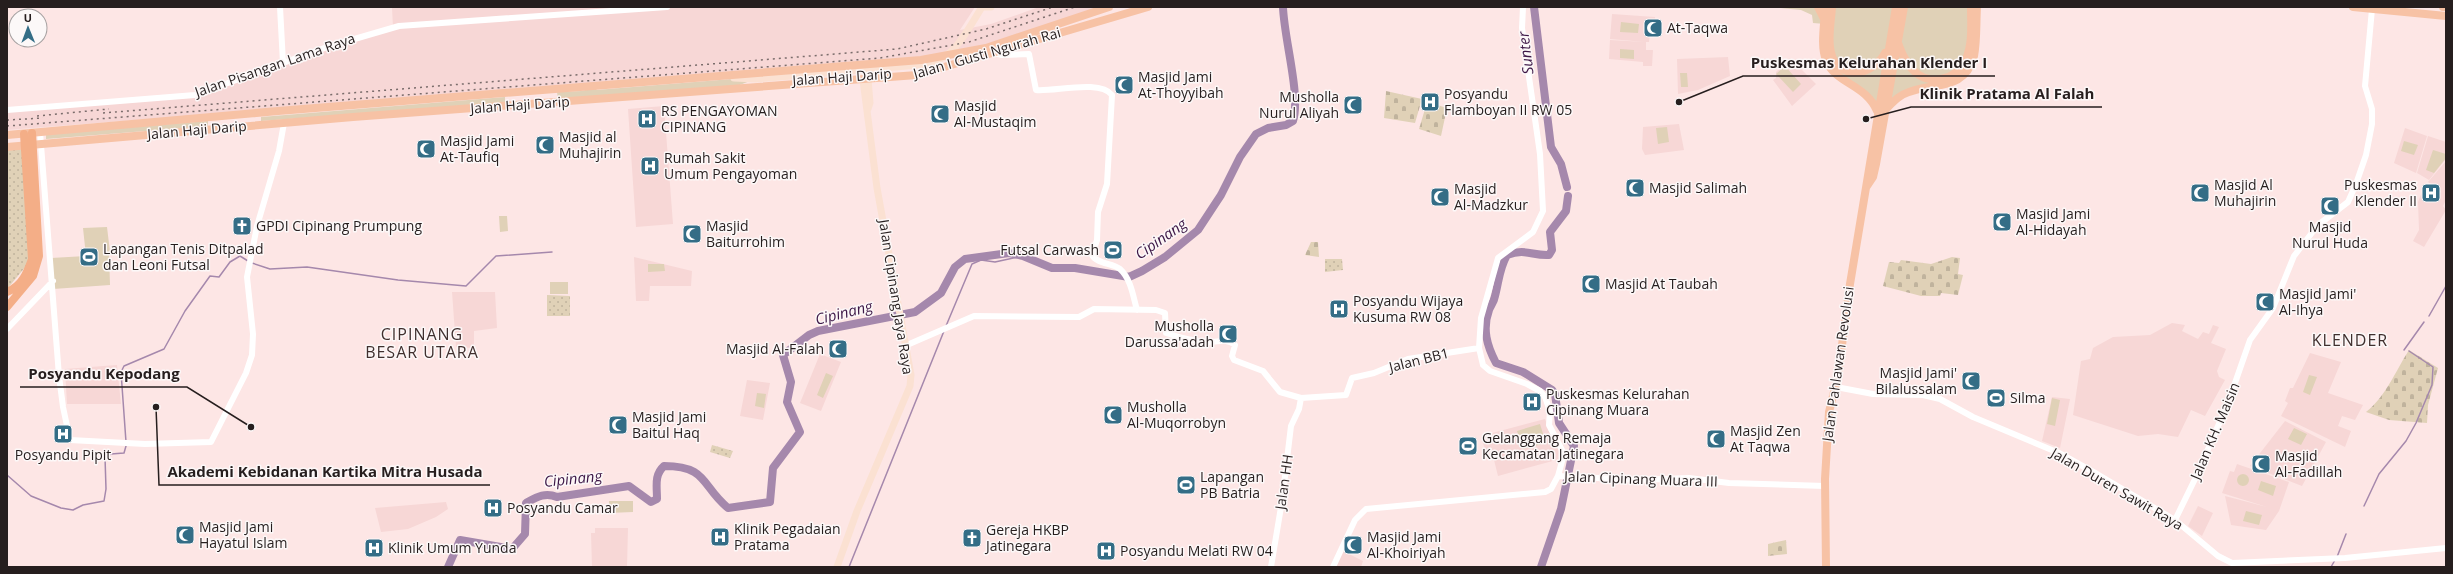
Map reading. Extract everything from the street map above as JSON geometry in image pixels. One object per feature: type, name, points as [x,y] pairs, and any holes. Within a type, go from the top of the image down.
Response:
[{"type":"highway","points":[[7,307],[33,276],[39,256],[32,133]]},
{"type":"highway","points":[[7,292],[14,289],[26,276],[32,259],[33,145]]},
{"type":"main road","points":[[983,7],[991,7]]},
{"type":"main road","name":"Jalan Haji Darip","points":[[7,135],[710,76],[756,79],[913,72],[939,64],[957,49],[983,7]]},
{"type":"main road","name":"Jalan I Gusti Ngurah Rai","points":[[727,89],[917,75],[994,53],[1019,40],[1109,7]]},
{"type":"main road","name":"Jalan I Gusti Ngurah Rai","points":[[710,76],[921,60],[964,53],[1148,7]]},
{"type":"main road","points":[[1818,7],[1828,20]]},
{"type":"main road","points":[[1825,7],[1832,56],[1839,66],[1846,71],[1859,73],[1872,69],[1881,61],[1893,38],[1904,7]]},
{"type":"main road","points":[[1832,7],[1828,20],[1824,52],[1828,64],[1837,74],[1868,95],[1881,111],[1906,93],[1950,84],[1963,75],[1974,55],[1974,13],[1971,7]]},
{"type":"main road","points":[[1828,20],[1839,7]]},
{"type":"main road","points":[[1896,7],[1893,38],[1908,65],[1919,76],[1934,80],[1947,78],[1959,70],[1966,59],[1970,44],[1974,13],[1982,7]]},
{"type":"main road","points":[[1964,7],[1974,13]]},
{"type":"main road","points":[[2353,7],[2446,16]]},
{"type":"main road","name":"Jalan Pahlawan Revolusi","points":[[1826,567],[1825,486],[1827,429],[1836,387],[1850,284],[1867,186],[1873,177],[1876,164],[1881,111],[1893,38]]},
{"type":"main road","name":"Jalan Haji Darip","points":[[7,147],[284,123],[727,89],[747,84],[806,77]]},
{"type":"main road","name":"Jalan Cipinang Jaya Raya","points":[[837,567],[860,504],[910,386],[911,370],[877,188],[868,109],[870,103],[866,79]]},
{"type":"main road","points":[[601,85],[594,94],[596,98],[603,99]]},
{"type":"main road","points":[[575,88],[585,94],[584,98],[577,101]]},
{"type":"street","points":[[280,7],[283,63]]},
{"type":"street","name":"Jalan Pisangan Lama Raya","points":[[7,110],[195,94],[361,36],[399,26],[667,7]]},
{"type":"street","points":[[1523,7],[1522,28],[1540,154],[1543,211],[1533,232],[1519,243],[1500,254],[1492,276],[1481,318],[1479,348],[1483,365],[1490,372],[1527,384],[1540,391],[1545,397],[1550,412],[1549,424],[1564,454],[1559,476]]},
{"type":"street","name":"Jalan KH. Maisin","points":[[2175,520],[2196,477],[2228,403],[2250,340],[2273,308],[2290,264],[2304,240],[2318,224],[2348,202],[2356,184],[2366,155],[2372,124],[2372,109],[2365,86],[2372,9]]},
{"type":"street","points":[[994,53],[1002,55],[1029,54],[1036,90],[1095,87],[1107,90],[1112,95],[1107,184],[1098,212],[1097,240],[1092,253],[1095,259],[1121,270],[1129,280],[1137,310]]},
{"type":"street","points":[[33,145],[53,280],[62,400],[70,440],[125,443],[211,442],[246,373],[252,355],[253,334],[247,287],[250,262],[257,226],[279,151],[284,123]]},
{"type":"street","points":[[7,330],[53,280]]},
{"type":"street","points":[[907,345],[974,316],[1079,317],[1094,309],[1165,312],[1166,331],[1168,334],[1205,342],[1221,339],[1231,342],[1235,345],[1232,356],[1234,360],[1263,371],[1280,392],[1301,398]]},
{"type":"street","name":"Jalan BB1","points":[[1301,398],[1346,395],[1352,378],[1374,373],[1408,359],[1479,348]]},
{"type":"street","name":"Jalan Duren Sawit Raya","points":[[1836,387],[1873,394],[1923,396],[1940,399],[1974,417],[2059,453],[2175,520],[2224,559],[2235,564],[2338,558],[2446,548]]},
{"type":"street","name":"Jalan HH","points":[[1271,567],[1282,501],[1291,426],[1299,409],[1301,398]]},
{"type":"street","name":"Jalan Cipinang Muara III","points":[[1333,567],[1355,520],[1366,509],[1542,492],[1551,489],[1559,476],[1638,480],[1689,478],[1729,483],[1825,486]]},
{"type":"shaded area","points":[[392,7],[975,7],[960,30],[991,24],[1039,7],[1109,7],[964,53],[791,69],[7,130],[7,111],[195,96],[393,28]]},
{"type":"shaded area","points":[[1612,14],[1655,17],[1656,33],[1650,33],[1649,42],[1646,42],[1646,50],[1653,50],[1652,66],[1643,66],[1643,62],[1609,59],[1610,40],[1645,42],[1610,39]]},
{"type":"shaded area","points":[[1728,57],[1730,76],[1698,90],[1678,94],[1677,59]]},
{"type":"shaded area","points":[[1790,58],[1816,84],[1792,106],[1773,80],[1776,78],[1776,72]]},
{"type":"shaded area","name":"Rumah Sakit Umum Pengayoman","points":[[664,106],[673,224],[636,227],[628,109]]},
{"type":"shaded area","points":[[1679,124],[1684,150],[1645,155],[1642,149],[1643,127]]},
{"type":"shaded area","points":[[2405,128],[2427,136],[2416,173],[2394,163]]},
{"type":"shaded area","points":[[2428,136],[2446,142],[2446,159],[2429,180],[2417,173]]},
{"type":"shaded area","points":[[2446,161],[2446,200],[2443,206],[2446,210],[2424,247],[2413,241],[2419,230],[2418,202],[2422,192],[2436,201],[2441,191],[2428,182]]},
{"type":"shaded area","points":[[634,257],[692,271],[691,286],[650,286],[649,301],[636,301]]},
{"type":"shaded area","points":[[452,292],[495,292],[497,328],[474,331],[474,348],[456,347]]},
{"type":"shaded area","points":[[2172,323],[2185,325],[2182,331],[2198,339],[2203,332],[2209,334],[2213,325],[2219,327],[2211,343],[2226,349],[2217,371],[2219,377],[2225,380],[2205,416],[2191,410],[2178,437],[2158,434],[2138,436],[2073,415],[2081,361],[2090,359],[2093,348],[2113,337],[2150,335]]},
{"type":"shaded area","points":[[2310,353],[2341,362],[2328,393],[2363,405],[2355,420],[2342,416],[2338,426],[2351,431],[2345,447],[2281,416],[2288,403],[2285,401],[2290,388],[2293,388]]},
{"type":"shaded area","points":[[820,354],[841,362],[821,411],[800,403]]},
{"type":"shaded area","points":[[117,365],[121,404],[67,404],[65,369]]},
{"type":"shaded area","points":[[747,380],[770,383],[763,420],[740,416]]},
{"type":"shaded area","points":[[2052,397],[2070,399],[2060,448],[2042,441]]},
{"type":"shaded area","points":[[1545,419],[1551,436],[1561,451],[1560,459],[1498,476],[1491,448],[1485,450],[1481,436]]},
{"type":"shaded area","points":[[2285,421],[2326,442],[2302,486],[2250,466]]},
{"type":"shaded area","points":[[2237,464],[2289,482],[2279,511],[2266,530],[2231,525],[2225,496],[2267,507],[2222,493],[2230,471],[2234,472]]},
{"type":"shaded area","points":[[446,502],[448,509],[436,517],[408,529],[381,532],[375,508]]},
{"type":"shaded area","points":[[2198,506],[2213,513],[2202,536],[2188,526]]},
{"type":"shaded area","points":[[595,528],[628,528],[627,567],[592,567],[591,533],[595,533]]},
{"type":"shaded area","points":[[1343,551],[1363,561],[1361,567],[1335,567]]},
{"type":"green space","points":[[1770,7],[1896,7],[1877,112],[1874,104],[1837,75],[1825,24],[1813,23],[1812,15],[1801,10]]},
{"type":"green space","points":[[1904,7],[1977,7],[1969,67],[1912,91],[1885,111]]},
{"type":"green space","points":[[1621,22],[1639,24],[1638,33],[1620,32]]},
{"type":"green space","points":[[1620,49],[1634,50],[1634,59],[1620,58]]},
{"type":"green space","points":[[1785,66],[1801,84],[1793,92],[1776,74]]},
{"type":"green space","points":[[1680,73],[1687,73],[1688,87],[1681,87]]},
{"type":"green space","points":[[732,79],[750,81],[737,86],[558,99],[557,92],[582,91],[601,85],[596,90]]},
{"type":"green space","points":[[1386,91],[1422,99],[1415,123],[1384,118]]},
{"type":"green space","points":[[505,97],[505,103],[261,121],[261,117]]},
{"type":"green space","points":[[1431,103],[1447,108],[1441,136],[1419,129],[1425,109],[1429,110]]},
{"type":"green space","points":[[208,121],[208,126],[46,139],[46,134]]},
{"type":"green space","points":[[1667,127],[1669,142],[1658,144],[1656,128]]},
{"type":"green space","points":[[2404,141],[2418,145],[2414,155],[2401,151]]},
{"type":"green space","points":[[23,148],[32,259],[7,289],[7,150]]},
{"type":"green space","points":[[2433,150],[2446,154],[2446,158],[2434,173],[2426,170]]},
{"type":"green space","points":[[499,216],[507,216],[508,231],[500,232]]},
{"type":"green space","name":"Lapangan Tenis Ditpalad dan Leoni Futsal","points":[[107,227],[110,252],[110,285],[53,289],[51,258],[86,256],[83,228]]},
{"type":"green space","points":[[1311,242],[1318,242],[1319,257],[1305,255]]},
{"type":"green space","points":[[1952,257],[1960,258],[1958,274],[1963,275],[1958,295],[1941,293],[1940,296],[1921,296],[1883,286],[1889,262],[1899,263],[1901,260],[1931,264]]},
{"type":"green space","points":[[1325,259],[1342,259],[1343,270],[1325,272]]},
{"type":"green space","points":[[648,264],[664,264],[665,271],[648,272]]},
{"type":"green space","points":[[550,282],[568,282],[568,294],[550,294]]},
{"type":"green space","points":[[547,295],[570,296],[570,316],[547,316]]},
{"type":"green space","points":[[2409,350],[2438,368],[2428,405],[2427,423],[2389,420],[2366,412],[2385,391]]},
{"type":"green space","points":[[826,373],[833,376],[823,398],[817,395]]},
{"type":"green space","points":[[2309,375],[2317,377],[2310,395],[2303,392]]},
{"type":"green space","points":[[757,393],[766,394],[764,408],[755,406]]},
{"type":"green space","points":[[2052,398],[2060,400],[2055,426],[2047,424]]},
{"type":"green space","points":[[1540,424],[1546,443],[1523,449],[1517,431]]},
{"type":"green space","points":[[2294,428],[2307,434],[2301,445],[2288,439]]},
{"type":"green space","points":[[712,445],[733,451],[730,458],[710,452]]},
{"type":"green space","points":[[2243,474],[2247,476],[2249,480],[2247,484],[2243,486],[2239,484],[2237,480],[2239,476]]},
{"type":"green space","points":[[2261,481],[2276,486],[2273,496],[2258,490]]},
{"type":"green space","points":[[609,501],[633,501],[633,512],[609,513]]},
{"type":"green space","points":[[2246,511],[2262,515],[2259,525],[2243,521]]},
{"type":"green space","points":[[1786,540],[1787,554],[1768,556],[1768,544]]},
{"type":"waterway","name":"Cipinang","points":[[448,567],[460,540],[512,549],[525,534],[526,503],[541,496],[549,495],[557,497],[629,486],[651,502],[657,499],[657,477],[664,466],[689,469],[696,473],[719,500],[728,508],[770,502],[773,468],[800,432],[787,402],[791,382],[783,355],[809,335],[818,331],[915,312],[941,293],[955,267],[965,259],[1009,253],[1023,256],[1052,268],[1075,268],[1129,277],[1165,257],[1198,230],[1221,195],[1240,157],[1256,134],[1268,128],[1286,125],[1293,121],[1295,110],[1294,82],[1283,7]]},
{"type":"waterway","name":"Sunter","points":[[1534,7],[1551,147],[1561,164],[1567,187]]},
{"type":"waterway","points":[[1541,567],[1561,509],[1574,446],[1559,423],[1555,394],[1552,390],[1523,372],[1496,363],[1486,337],[1486,324],[1489,310],[1495,298],[1504,260],[1507,255],[1519,252],[1549,255],[1552,250],[1550,232],[1566,211],[1568,196]]},
{"type":"waterway","points":[[252,263],[270,269],[307,267],[398,280],[466,286],[496,256],[552,252]]},
{"type":"waterway","points":[[126,442],[121,372],[124,366],[164,349],[185,311],[210,276],[219,277],[230,262],[240,256],[248,261]]},
{"type":"waterway","points":[[946,326],[972,264],[981,260],[995,262],[1023,256]]},
{"type":"waterway","points":[[2429,316],[2446,286]]},
{"type":"waterway","points":[[2404,350],[2424,322]]},
{"type":"waterway","points":[[849,567],[944,331]]},
{"type":"waterway","points":[[2364,506],[2379,474],[2406,441],[2416,423],[2432,385],[2433,367],[2409,351]]},
{"type":"waterway","points":[[7,475],[31,496],[61,508],[73,510],[83,505],[104,501],[106,489],[105,457],[111,454],[124,453],[126,446]]},
{"type":"waterway","points":[[2337,557],[2346,534]]},
{"type":"waterway","points":[[2331,567],[2335,560]]},
{"type":"railway","points":[[103,113],[897,49],[986,29],[1053,7]]},
{"type":"railway","points":[[7,126],[880,58],[969,42],[1075,7]]},
{"type":"railway","points":[[37,116],[109,109]]},
{"type":"railway","points":[[7,120],[43,118]]},
{"type":"place","name":"At-Taqwa","points":[[1653,28]]},
{"type":"place","name":"Masjid Jami At-Thoyyibah","points":[[1124,85]]},
{"type":"place","name":"Posyandu Flamboyan II RW 05","points":[[1430,102]]},
{"type":"place","name":"Puskesmas Kelurahan Klender I","points":[[1679,102]]},
{"type":"place","name":"Musholla Nurul Aliyah","points":[[1353,105]]},
{"type":"place","name":"Masjid Al-Mustaqim","points":[[940,114]]},
{"type":"place","name":"RS PENGAYOMAN CIPINANG","points":[[647,119]]},
{"type":"place","name":"Klinik Pratama Al Falah","points":[[1866,119]]},
{"type":"place","name":"Masjid al Muhajirin","points":[[545,145]]},
{"type":"place","name":"Masjid Jami At-Taufiq","points":[[426,149]]},
{"type":"place","name":"Rumah Sakit Umum Pengayoman","points":[[650,166]]},
{"type":"place","name":"Masjid Salimah","points":[[1635,188]]},
{"type":"place","name":"Masjid Al Muhajirin","points":[[2200,193]]},
{"type":"place","name":"Puskesmas Klender II","points":[[2431,193]]},
{"type":"place","name":"Masjid Al-Madzkur","points":[[1440,197]]},
{"type":"place","name":"Masjid Nurul Huda","points":[[2330,206]]},
{"type":"place","name":"Masjid Jami Al-Hidayah","points":[[2002,222]]},
{"type":"place","name":"GPDI Cipinang Prumpung","points":[[242,226]]},
{"type":"place","name":"Masjid Baiturrohim","points":[[692,234]]},
{"type":"place","name":"Futsal Carwash","points":[[1113,250]]},
{"type":"place","name":"Lapangan Tenis Ditpalad dan Leoni Futsal","points":[[89,257]]},
{"type":"place","name":"Masjid At Taubah","points":[[1591,284]]},
{"type":"place","name":"Masjid Jami' Al-Ihya","points":[[2265,302]]},
{"type":"place","name":"Posyandu Wijaya Kusuma RW 08","points":[[1339,309]]},
{"type":"place","name":"Musholla Darussa'adah","points":[[1228,334]]},
{"type":"place","name":"Masjid Al-Falah","points":[[838,349]]},
{"type":"place","name":"Masjid Jami' Bilalussalam","points":[[1971,381]]},
{"type":"place","name":"Silma","points":[[1996,398]]},
{"type":"place","name":"Puskesmas Kelurahan Cipinang Muara","points":[[1532,402]]},
{"type":"place","name":"Akademi Kebidanan Kartika Mitra Husada","points":[[156,407]]},
{"type":"place","name":"Musholla Al-Muqorrobyn","points":[[1113,415]]},
{"type":"place","name":"Masjid Jami Baitul Haq","points":[[618,425]]},
{"type":"place","name":"Posyandu Kepodang","points":[[251,427]]},
{"type":"place","name":"Posyandu Pipit","points":[[63,434]]},
{"type":"place","name":"Masjid Zen At Taqwa","points":[[1716,439]]},
{"type":"place","name":"Gelanggang Remaja Kecamatan Jatinegara","points":[[1468,446]]},
{"type":"place","name":"Masjid Al-Fadillah","points":[[2261,464]]},
{"type":"place","name":"Lapangan PB Batria","points":[[1186,485]]},
{"type":"place","name":"Posyandu Camar","points":[[493,508]]},
{"type":"place","name":"Masjid Jami Hayatul Islam","points":[[185,535]]},
{"type":"place","name":"Klinik Pegadaian Pratama","points":[[720,537]]},
{"type":"place","name":"Gereja HKBP Jatinegara","points":[[972,538]]},
{"type":"place","name":"Masjid Jami Al-Khoiriyah","points":[[1353,545]]},
{"type":"place","name":"Klinik Umum Yunda","points":[[374,548]]},
{"type":"place","name":"Posyandu Melati RW 04","points":[[1106,551]]},
{"type":"district","name":"KLENDER","points":[[2350,340]]},
{"type":"district","name":"CIPINANG BESAR UTARA","points":[[422,343]]}]
